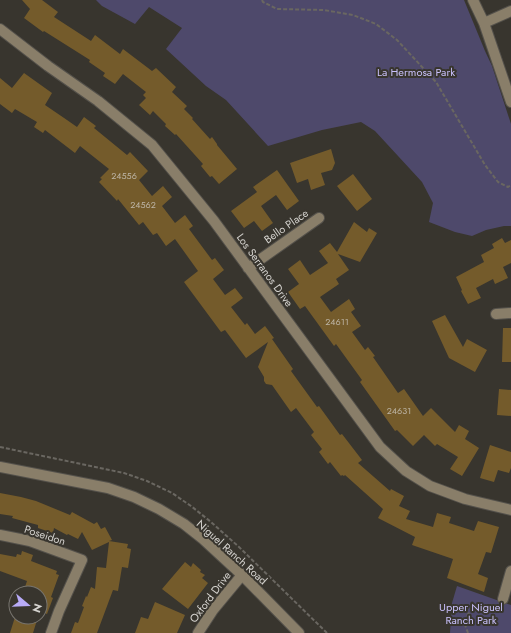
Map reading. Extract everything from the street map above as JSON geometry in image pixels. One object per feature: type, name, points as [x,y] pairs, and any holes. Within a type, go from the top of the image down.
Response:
[{"type":"street","points":[[473,0],[484,23],[511,102]]},
{"type":"street","points":[[484,23],[511,11]]},
{"type":"street","name":"Los Serranos Drive","points":[[0,29],[48,66],[98,101],[152,145],[214,221],[380,447],[406,471],[430,486],[465,499],[511,510]]},
{"type":"street","name":"Bello Place","points":[[248,268],[319,218]]},
{"type":"street","points":[[496,314],[511,313]]},
{"type":"street","name":"Niguel Ranch Road","points":[[0,466],[108,488],[134,497],[159,509],[184,524],[203,539],[242,575],[300,633]]},
{"type":"street","name":"Poseidon","points":[[0,535],[30,541],[82,560],[59,611],[51,633]]},
{"type":"street","points":[[503,599],[511,571]]},
{"type":"street","name":"Oxford Drive","points":[[198,633],[242,575]]},
{"type":"path","points":[[262,0],[263,2],[277,9],[324,10],[353,15],[376,24],[387,32],[397,40],[436,82],[486,165],[498,182],[508,187],[511,184]]},
{"type":"path","points":[[468,633],[465,623],[473,610],[493,604]]},
{"type":"green space","name":"La Hermosa Park","points":[[96,0],[464,0],[492,66],[511,124],[511,226],[486,230],[472,236],[455,232],[429,222],[433,203],[422,182],[375,131],[361,122],[322,130],[268,146],[226,100],[206,86],[166,49],[182,28],[149,7],[135,24],[102,6]]},
{"type":"green space","name":"Upper Niguel Ranch Park","points":[[457,586],[511,605],[511,633],[450,633],[452,603]]},
{"type":"building","points":[[22,0],[42,0],[58,12],[54,17],[91,41],[95,35],[120,54],[123,49],[152,71],[156,68],[176,87],[172,92],[187,106],[184,109],[193,118],[192,119],[210,139],[212,137],[237,169],[219,184],[212,176],[210,177],[201,166],[203,164],[176,134],[175,135],[165,126],[166,124],[153,111],[150,115],[139,105],[146,98],[143,95],[146,92],[123,74],[115,84],[103,76],[105,73],[89,62],[90,60],[44,31],[43,32],[24,18],[30,9]]},
{"type":"building","points":[[24,73],[52,93],[45,105],[77,127],[84,117],[96,126],[94,128],[127,155],[130,152],[148,171],[139,180],[152,196],[163,186],[172,197],[162,206],[175,223],[185,215],[193,226],[189,229],[212,260],[215,258],[224,270],[213,279],[225,295],[235,288],[243,298],[231,307],[245,325],[247,323],[255,334],[265,326],[274,338],[272,339],[293,369],[291,371],[317,407],[319,406],[340,435],[342,434],[362,460],[358,463],[390,491],[391,489],[404,496],[399,506],[410,511],[406,519],[433,527],[437,513],[451,517],[449,523],[474,531],[478,521],[499,527],[491,553],[486,552],[478,574],[488,578],[484,592],[447,578],[453,559],[412,545],[415,537],[378,518],[383,509],[345,475],[341,476],[330,462],[328,464],[319,452],[322,449],[311,435],[314,432],[296,408],[291,412],[272,385],[266,384],[264,381],[264,377],[258,367],[268,342],[246,358],[225,330],[221,332],[184,282],[198,271],[175,239],[166,246],[157,233],[153,235],[143,222],[139,225],[118,199],[117,201],[99,182],[102,179],[100,178],[109,169],[80,146],[75,153],[45,130],[43,133],[34,127],[37,122],[15,109],[12,113],[0,104],[0,78],[12,88]]},
{"type":"building","points":[[331,149],[335,163],[332,170],[321,173],[325,185],[311,190],[308,179],[297,183],[290,163]]},
{"type":"building","points":[[277,170],[299,201],[287,210],[276,195],[261,206],[273,223],[262,231],[254,221],[244,228],[231,211],[257,192],[253,187]]},
{"type":"building","points":[[353,174],[372,199],[357,211],[337,186]]},
{"type":"building","points":[[354,222],[367,232],[369,228],[377,233],[360,262],[338,254],[349,270],[336,279],[339,284],[320,297],[331,312],[349,299],[355,309],[351,312],[361,326],[352,332],[365,350],[368,347],[375,356],[373,357],[398,393],[404,389],[423,416],[431,408],[455,432],[459,425],[469,431],[465,439],[479,448],[462,476],[450,469],[458,457],[437,444],[435,446],[424,435],[413,446],[397,430],[395,431],[360,382],[362,380],[336,344],[334,346],[305,306],[300,309],[288,292],[299,284],[288,269],[300,260],[310,275],[328,263],[319,251],[330,243],[337,252]]},
{"type":"building","points":[[502,238],[505,243],[511,240],[511,263],[503,267],[508,278],[495,284],[493,279],[476,288],[481,298],[468,304],[456,277],[484,262],[481,255],[494,248],[492,244]]},
{"type":"building","points":[[445,315],[463,347],[467,339],[487,350],[475,372],[449,358],[432,321]]},
{"type":"building","points":[[503,328],[511,328],[511,362],[502,362]]},
{"type":"building","points":[[499,389],[511,390],[511,416],[497,415]]},
{"type":"building","points":[[490,445],[511,452],[511,468],[509,473],[498,470],[494,482],[480,478]]},
{"type":"building","points":[[0,493],[36,501],[70,515],[72,512],[94,524],[97,522],[101,529],[105,527],[112,540],[109,541],[128,544],[127,548],[131,549],[128,568],[122,567],[118,591],[113,590],[97,633],[71,633],[75,622],[78,623],[84,607],[82,606],[86,596],[87,597],[91,587],[95,589],[97,567],[106,568],[109,542],[92,550],[82,532],[78,539],[54,528],[53,533],[38,528],[38,525],[12,518],[13,516],[0,514]]},
{"type":"building","points":[[22,551],[33,555],[31,561],[57,571],[56,574],[59,575],[51,597],[53,598],[48,611],[48,585],[26,585],[27,581],[0,571],[0,554],[16,557],[17,554],[21,555]]},
{"type":"building","points":[[185,562],[191,567],[193,563],[201,570],[200,572],[205,575],[202,578],[208,583],[188,609],[162,589]]},
{"type":"building","points":[[155,602],[185,615],[177,633],[135,633],[141,617],[148,619]]},
{"type":"building","points":[[12,625],[35,625],[33,633],[10,633]]}]
